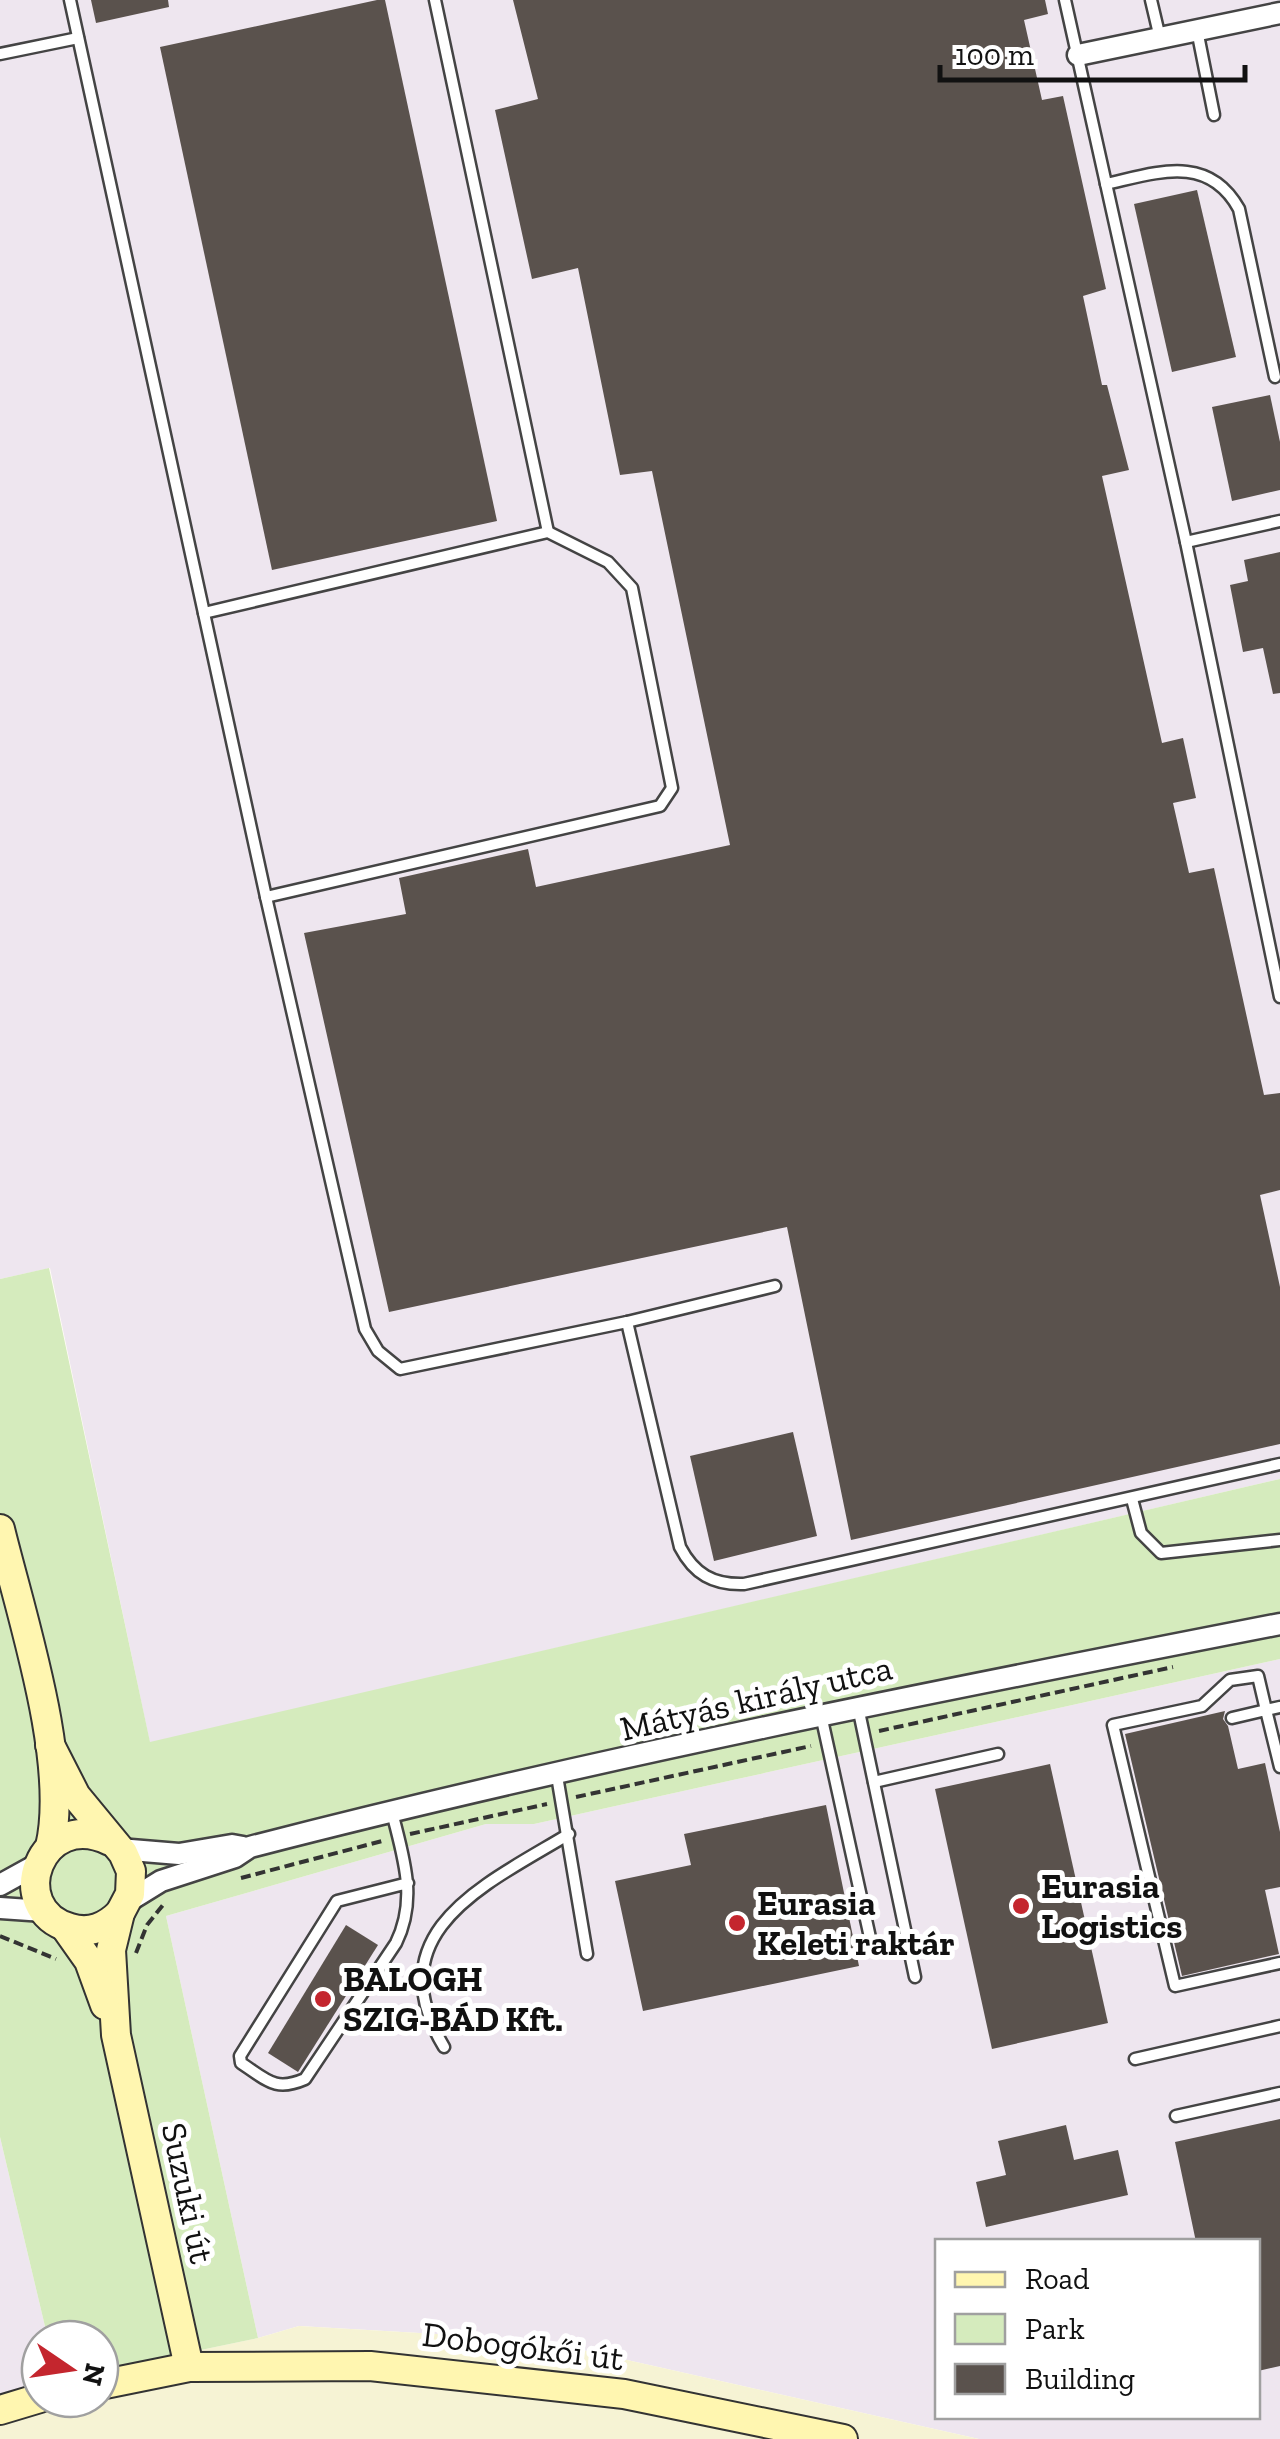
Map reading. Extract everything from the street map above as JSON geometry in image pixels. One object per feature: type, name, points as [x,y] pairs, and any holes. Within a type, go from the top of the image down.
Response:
[{"type":"main road","points":[[0,1529],[50,1745],[56,1811],[35,1887],[89,1962],[116,2035]]},
{"type":"main road","points":[[50,1745],[76,1796],[114,1845],[132,1876],[110,1964],[116,2035]]},
{"type":"main road","points":[[44,1855],[63,1838],[77,1834],[94,1834],[114,1845]]},
{"type":"main road","points":[[55,1919],[94,1930],[108,1924],[124,1908]]},
{"type":"main road","name":"Suzuki út","points":[[116,2035],[189,2367]]},
{"type":"main road","name":"Dobogókői út","points":[[120,2381],[189,2367],[370,2366],[624,2394],[843,2439]]},
{"type":"street","points":[[1078,55],[1197,30],[1271,9]]},
{"type":"street","name":"Mátyás király utca","points":[[124,1908],[171,1877],[236,1858],[250,1848],[392,1810],[858,1707],[1280,1624]]},
{"type":"street","name":"Mátyás király utca","points":[[114,1845],[178,1854],[232,1845],[250,1848]]},
{"type":"street","points":[[0,1885],[44,1855]]},
{"type":"street","points":[[0,1908],[55,1919]]},
{"type":"lane","points":[[70,0],[266,897],[365,1329],[378,1351],[400,1369],[627,1322],[775,1286]]},
{"type":"lane","points":[[436,0],[548,532]]},
{"type":"lane","points":[[1065,0],[1277,963],[1280,997]]},
{"type":"lane","points":[[1151,0],[1160,38]]},
{"type":"lane","points":[[1197,30],[1214,115]]},
{"type":"lane","points":[[0,54],[78,38]]},
{"type":"lane","points":[[1106,184],[1175,169],[1189,170],[1234,199],[1240,209],[1275,377]]},
{"type":"lane","points":[[1186,542],[1280,522]]},
{"type":"lane","points":[[204,613],[548,532],[608,562],[632,588],[672,788],[660,806],[266,897]]},
{"type":"lane","points":[[627,1322],[680,1546],[694,1569],[716,1582],[744,1584],[1280,1464]]},
{"type":"lane","points":[[1132,1499],[1140,1532],[1161,1552],[1280,1540]]},
{"type":"lane","points":[[1280,1768],[1258,1676],[1230,1680],[1202,1706],[1114,1725],[1175,1986],[1280,1962]]},
{"type":"lane","points":[[858,1707],[916,1978]]},
{"type":"lane","points":[[1232,1718],[1280,1707]]},
{"type":"lane","points":[[822,1715],[871,1942]]},
{"type":"lane","points":[[874,1782],[998,1754]]},
{"type":"lane","points":[[557,1776],[587,1954]]},
{"type":"lane","points":[[392,1810],[408,1883],[407,1913],[396,1942],[305,2078],[286,2087],[272,2084],[241,2063],[240,2056],[337,1901],[408,1883]]},
{"type":"lane","points":[[444,2048],[424,1997],[424,1963],[434,1933],[444,1919],[478,1890],[569,1834]]},
{"type":"lane","points":[[1134,2060],[1280,2026]]},
{"type":"lane","points":[[1176,2116],[1280,2093]]},
{"type":"path","points":[[864,1734],[1186,1665]]},
{"type":"path","points":[[227,1882],[398,1837],[827,1742]]},
{"type":"path","points":[[124,1958],[136,1955],[147,1925],[170,1897]]},
{"type":"shaded area","points":[[0,0],[1280,0],[1280,1479],[150,1743],[50,1268],[0,1279]]},
{"type":"shaded area","points":[[1280,1659],[1280,2439],[979,2439],[538,2340],[299,2326],[258,2338],[166,1916],[486,1824],[534,1824]]},
{"type":"shaded area","points":[[0,2137],[43,2319],[20,2319],[20,2390],[0,2395]]},
{"type":"shaded area","points":[[299,2326],[538,2340],[979,2439],[0,2439],[0,2395],[20,2390],[20,2419],[120,2419],[120,2367]]},
{"type":"green space","points":[[49,1268],[150,1742],[1280,1479],[1280,1659],[534,1824],[486,1824],[166,1916],[258,2338],[120,2367],[120,2319],[43,2319],[0,2137],[0,1279]]},
{"type":"building","points":[[91,0],[168,0],[169,7],[96,23]]},
{"type":"building","points":[[385,0],[497,521],[272,570],[160,47]]},
{"type":"building","points":[[513,0],[1045,0],[1048,14],[1024,20],[1042,100],[1063,96],[1106,289],[1083,296],[1102,385],[1107,385],[1129,470],[1102,476],[1162,743],[1183,738],[1196,798],[1173,803],[1189,873],[1214,868],[1264,1095],[1280,1093],[1280,1190],[1260,1195],[1280,1287],[1280,1444],[851,1540],[787,1227],[389,1312],[304,933],[406,914],[399,878],[528,849],[536,887],[730,845],[652,471],[620,475],[578,268],[532,279],[495,110],[538,99]]},
{"type":"building","points":[[1197,190],[1236,357],[1172,372],[1134,204]]},
{"type":"building","points":[[1270,395],[1280,442],[1280,490],[1232,501],[1212,407]]},
{"type":"building","points":[[1280,552],[1280,693],[1273,694],[1263,648],[1243,652],[1230,585],[1248,581],[1244,560]]},
{"type":"building","points":[[793,1432],[817,1536],[714,1561],[690,1456]]},
{"type":"building","points":[[1225,1711],[1223,1719],[1238,1769],[1265,1763],[1280,1832],[1280,1887],[1265,1890],[1279,1954],[1182,1976],[1125,1734]]},
{"type":"building","name":"Eurasia Logistics","points":[[1050,1764],[1108,2023],[992,2049],[935,1789]]},
{"type":"building","name":"Eurasia Keleti raktár","points":[[826,1805],[859,1966],[643,2011],[615,1881],[691,1865],[684,1834]]},
{"type":"building","name":"BALOGH SZIG-BÁD Kft.","points":[[346,1925],[378,1945],[298,2072],[268,2053]]},
{"type":"building","points":[[1280,2119],[1280,2366],[1260,2371],[1260,2239],[1195,2239],[1175,2142]]},
{"type":"building","points":[[1066,2125],[1074,2160],[1118,2150],[1128,2195],[986,2227],[976,2182],[1006,2175],[998,2141]]},
{"type":"place","name":"Eurasia Logistics","points":[[1021,1906]]},
{"type":"place","name":"Eurasia Keleti raktár","points":[[737,1923]]},
{"type":"place","name":"BALOGH SZIG-BÁD Kft.","points":[[323,1999]]}]
